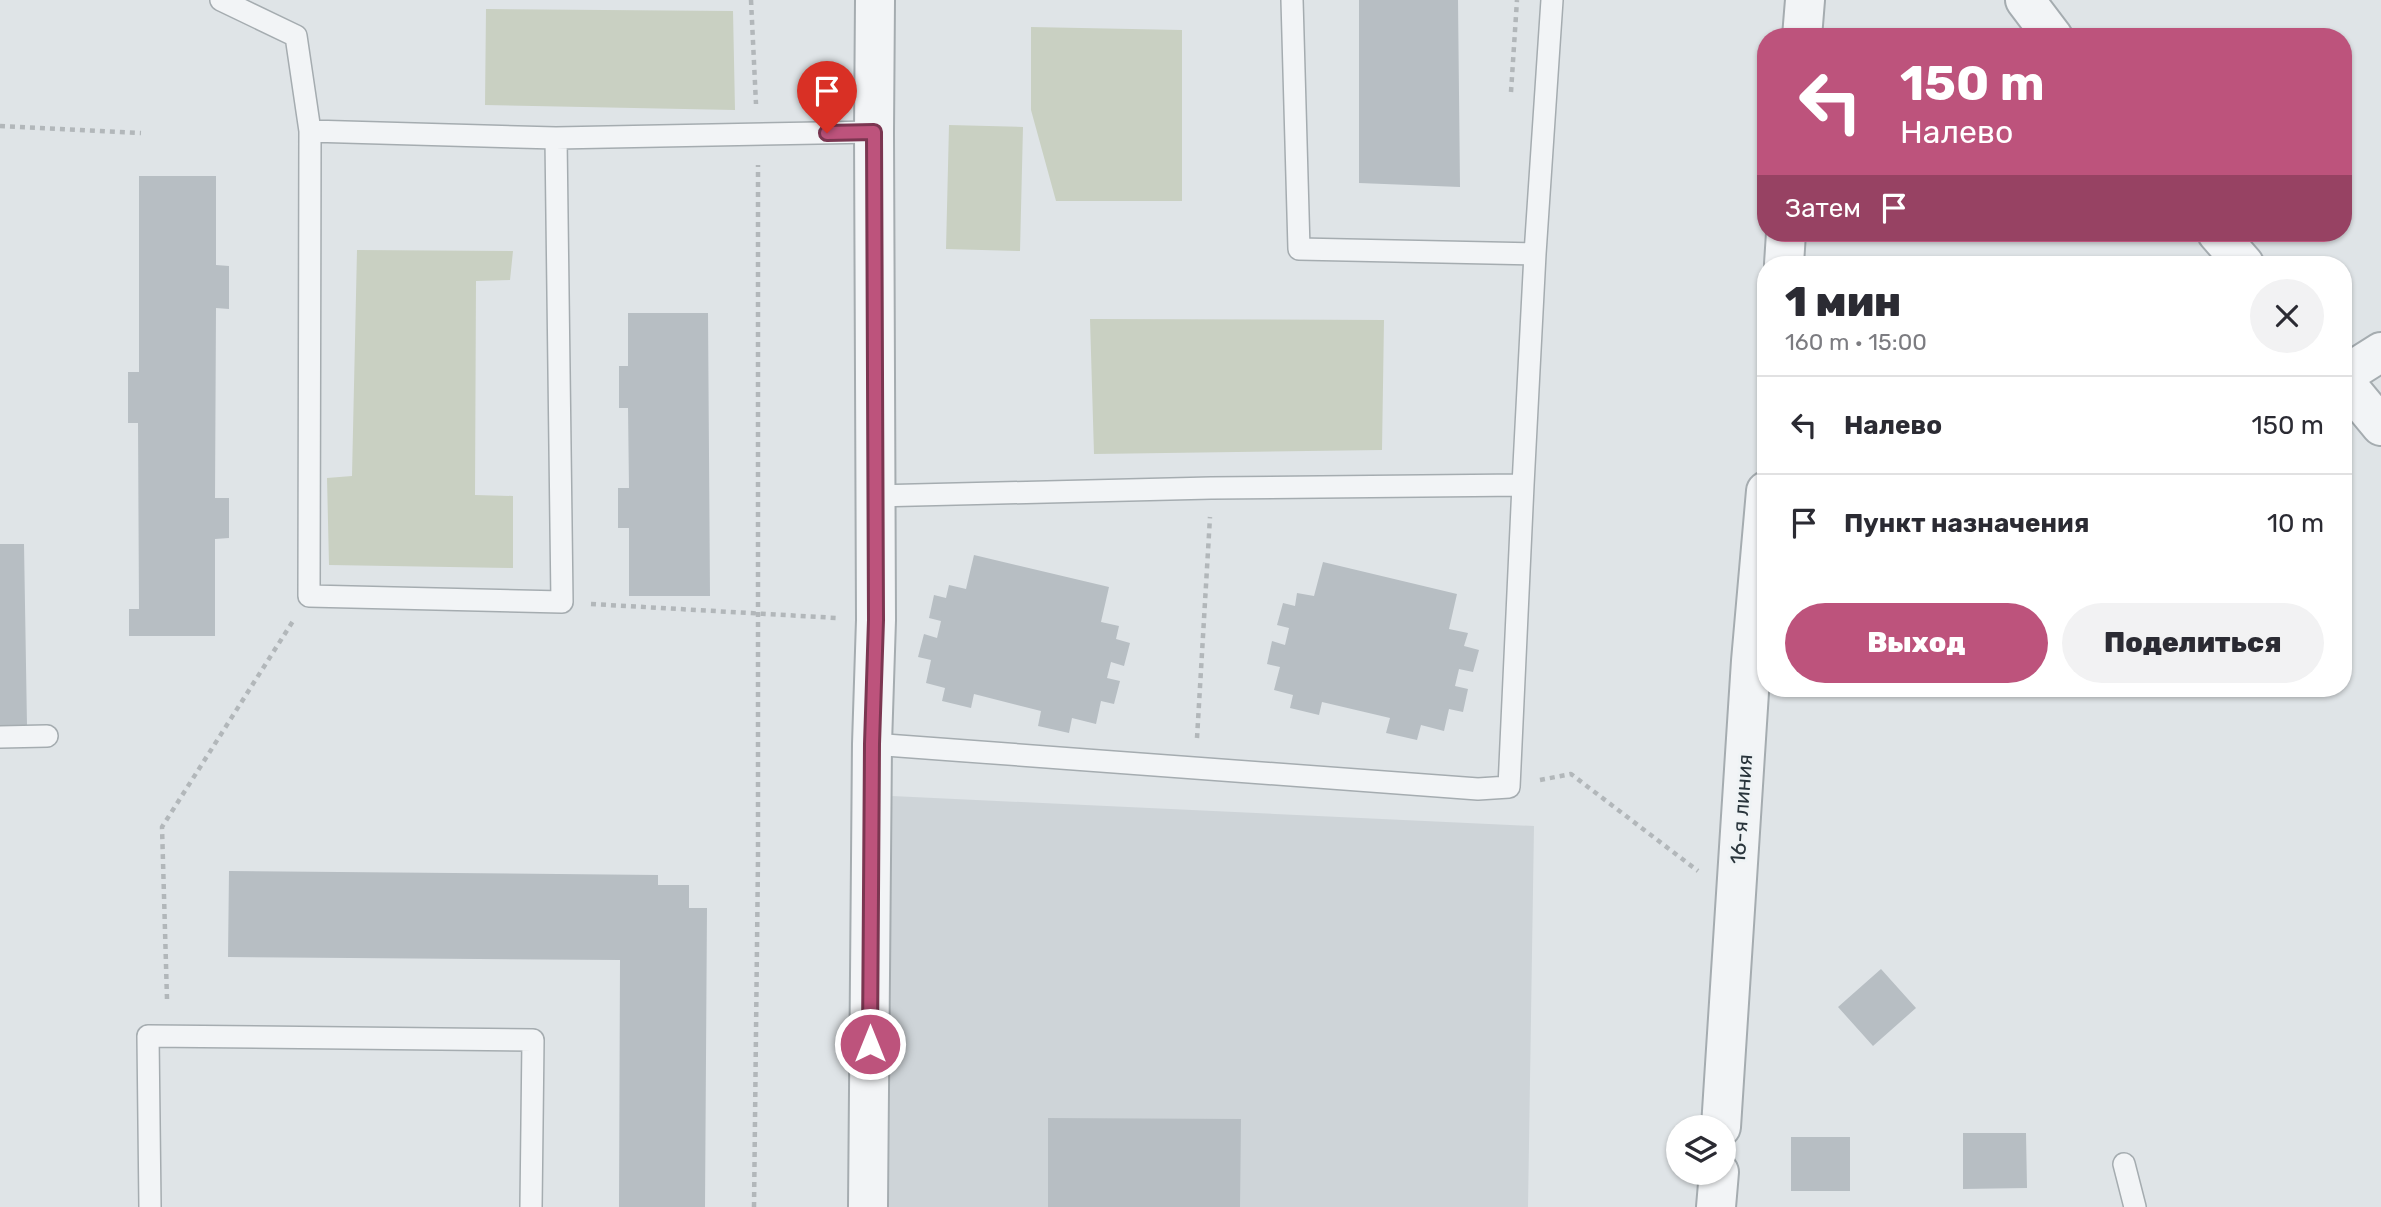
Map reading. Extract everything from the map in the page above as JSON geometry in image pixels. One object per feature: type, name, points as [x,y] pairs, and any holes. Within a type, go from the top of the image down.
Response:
[{"type":"street","points":[[869,1207],[872,744],[876,620],[876,0]]},
{"type":"street","points":[[1803,28],[1805,0]]},
{"type":"street","points":[[2025,0],[2046,28]]},
{"type":"street","points":[[2225,242],[2237,256]]},
{"type":"street","points":[[2352,372],[2381,352]]},
{"type":"street","points":[[2352,389],[2381,426]]},
{"type":"street","name":"16-я линия","points":[[1722,1115],[1757,593]]},
{"type":"street","points":[[1716,1207],[1717,1185]]},
{"type":"lane","points":[[221,0],[296,36],[310,131],[309,596],[562,602],[556,138]]},
{"type":"lane","points":[[1292,0],[1299,249],[1535,254]]},
{"type":"lane","points":[[872,744],[1478,789],[1509,787],[1535,254],[1552,0]]},
{"type":"lane","points":[[310,131],[556,138],[874,132]]},
{"type":"lane","points":[[874,496],[1211,488],[1523,485]]},
{"type":"lane","points":[[0,737],[47,736]]},
{"type":"lane","points":[[150,1207],[149,1035],[533,1040],[531,1207]]},
{"type":"lane","points":[[2124,1164],[2135,1207]]},
{"type":"path","points":[[751,0],[758,134],[758,858],[754,1207]]},
{"type":"path","points":[[0,126],[141,133]]},
{"type":"path","points":[[1195,767],[1211,488]]},
{"type":"path","points":[[167,999],[162,827],[309,596]]},
{"type":"path","points":[[562,602],[876,620]]},
{"type":"path","points":[[1509,787],[1571,774],[1735,900]]},
{"type":"shaded area","points":[[486,9],[733,11],[735,110],[485,105]]},
{"type":"shaded area","points":[[1031,27],[1182,30],[1182,201],[1056,201],[1031,110]]},
{"type":"shaded area","points":[[949,125],[1023,127],[1020,251],[946,249]]},
{"type":"shaded area","points":[[357,250],[513,251],[510,280],[476,281],[475,495],[513,496],[513,568],[329,565],[327,478],[352,476]]},
{"type":"shaded area","points":[[1090,319],[1384,320],[1382,450],[1094,454]]},
{"type":"shaded area","points":[[892,796],[1534,826],[1528,1207],[889,1207]]},
{"type":"building","points":[[1359,0],[1458,0],[1460,187],[1359,183]]},
{"type":"building","points":[[139,176],[216,176],[216,265],[229,266],[229,309],[216,308],[215,498],[229,498],[229,538],[215,539],[215,636],[129,636],[129,609],[139,609],[138,423],[128,423],[128,372],[139,372]]},
{"type":"building","points":[[628,313],[708,313],[710,596],[629,596],[629,528],[618,528],[618,488],[629,488],[628,408],[619,408],[619,366],[628,366]]},
{"type":"building","points":[[0,544],[24,544],[27,726],[0,727]]},
{"type":"building","points":[[974,555],[1109,587],[1101,622],[1119,626],[1116,639],[1130,643],[1124,666],[1111,662],[1107,678],[1120,681],[1114,704],[1101,701],[1096,724],[1072,718],[1069,733],[1038,726],[1041,711],[974,694],[971,708],[942,701],[945,688],[926,683],[931,660],[918,657],[924,634],[937,638],[941,621],[929,618],[934,595],[946,598],[949,585],[966,589]]},
{"type":"building","points":[[1323,562],[1457,594],[1449,629],[1468,633],[1464,646],[1479,650],[1473,672],[1459,669],[1455,686],[1468,689],[1463,712],[1449,709],[1444,731],[1421,725],[1417,740],[1386,733],[1390,718],[1322,702],[1319,715],[1290,708],[1293,695],[1274,690],[1280,667],[1267,664],[1272,641],[1285,645],[1289,628],[1277,625],[1283,603],[1295,606],[1297,593],[1314,596]]},
{"type":"building","points":[[229,871],[658,875],[658,885],[689,885],[689,908],[707,908],[705,1207],[619,1207],[620,960],[228,957]]},
{"type":"building","points":[[1881,969],[1916,1008],[1873,1046],[1838,1007]]},
{"type":"building","points":[[1048,1118],[1241,1119],[1240,1207],[1048,1207]]},
{"type":"building","points":[[1963,1133],[2026,1133],[2027,1188],[1963,1189]]},
{"type":"building","points":[[1791,1137],[1850,1137],[1850,1191],[1791,1191]]},
{"type":"route","points":[[827,133],[874,132],[876,620],[872,744],[870,1044]]}]
